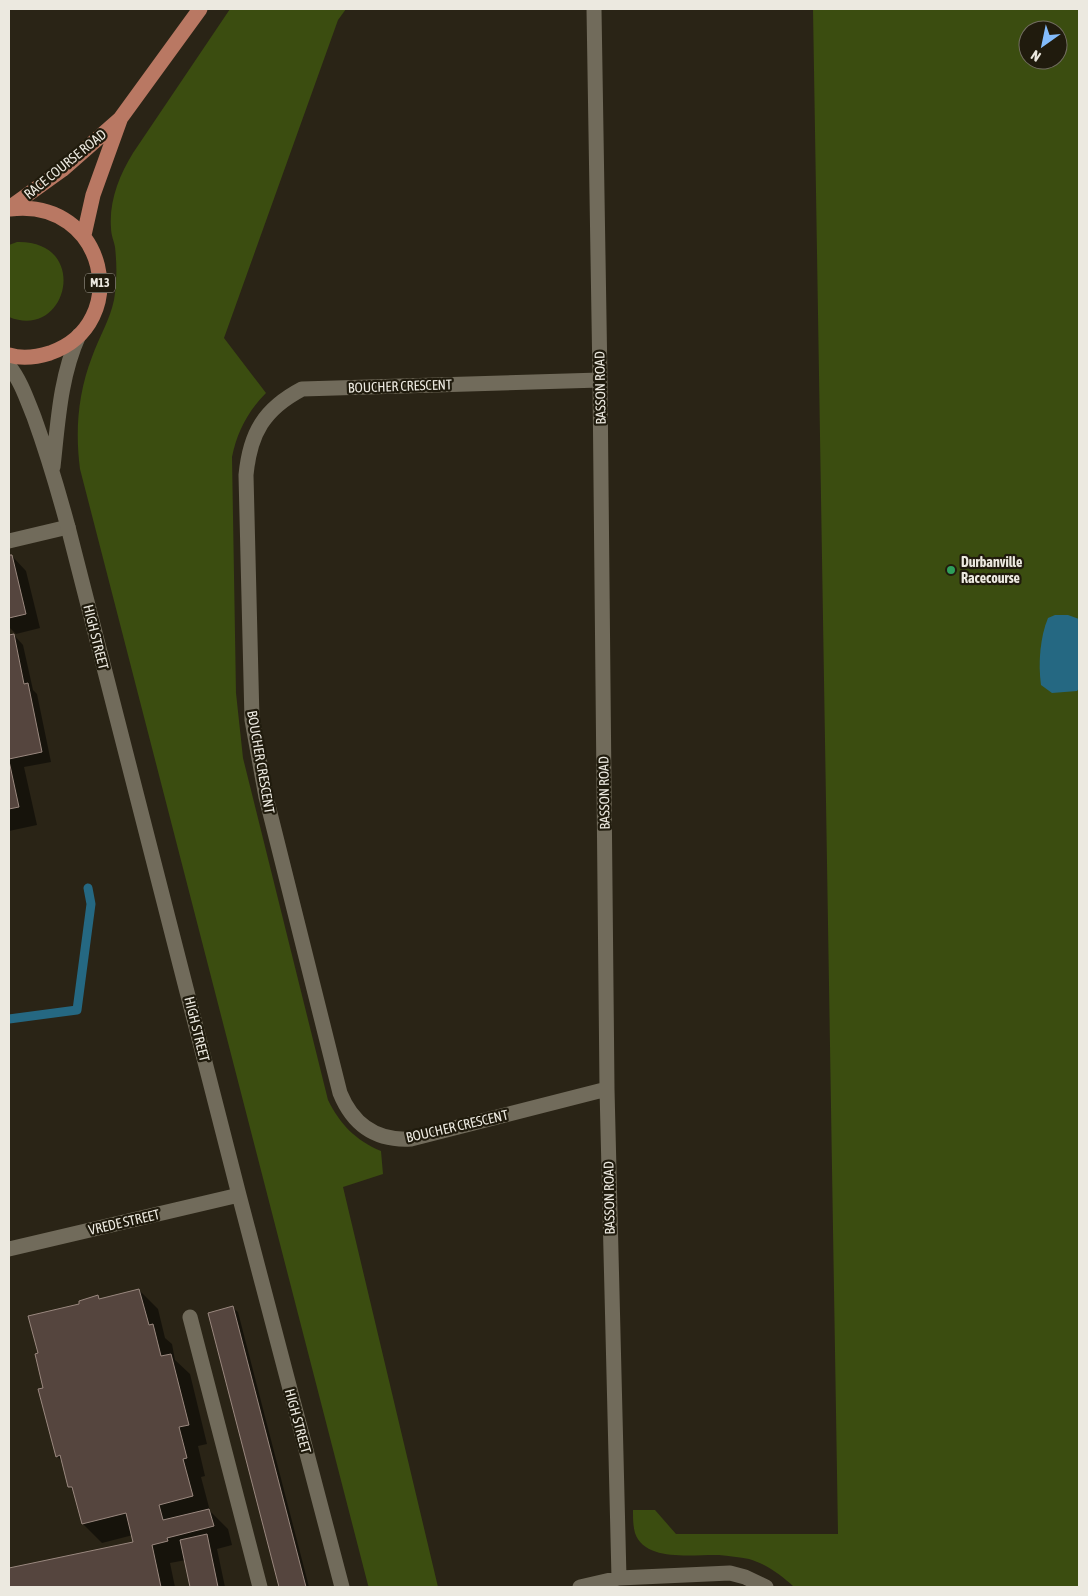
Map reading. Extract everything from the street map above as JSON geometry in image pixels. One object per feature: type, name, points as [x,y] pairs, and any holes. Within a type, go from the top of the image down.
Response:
[{"type":"main road","name":"RACE COURSE ROAD","points":[[9,208],[62,170],[120,119],[200,9]]},
{"type":"main road","name":"RACE COURSE ROAD","points":[[84,235],[93,195],[120,119]]},
{"type":"main road","name":"RACE COURSE ROAD","points":[[9,208],[24,207],[46,210],[67,220],[84,235],[91,245],[98,263],[100,288],[95,312],[79,335],[60,349],[38,356],[15,357],[9,355]]},
{"type":"street","name":"BASSON ROAD","points":[[594,9],[600,380],[607,1089],[619,1578]]},
{"type":"street","name":"HIGH STREET","points":[[52,471],[65,371],[70,354],[79,335]]},
{"type":"street","name":"HIGH STREET","points":[[9,366],[20,383],[28,402],[52,471],[68,527],[239,1195],[342,1587]]},
{"type":"street","name":"BOUCHER CRESCENT","points":[[600,380],[302,389],[287,397],[273,408],[262,422],[250,448],[246,476],[252,720],[266,798],[344,1104],[359,1123],[372,1132],[385,1138],[411,1140],[607,1089]]},
{"type":"street","points":[[9,541],[68,527]]},
{"type":"street","name":"VREDE STREET","points":[[9,1249],[239,1195]]},
{"type":"street","points":[[190,1318],[260,1587]]},
{"type":"street","points":[[580,1587],[619,1578],[730,1573],[745,1577],[766,1587]]},
{"type":"green space","points":[[230,9],[346,9],[338,20],[224,338],[266,393],[244,422],[232,457],[236,693],[243,758],[328,1100],[338,1117],[349,1130],[363,1142],[381,1151],[383,1174],[343,1187],[438,1587],[369,1587],[368,1585],[80,469],[78,426],[81,398],[87,371],[110,315],[115,294],[116,260],[111,231],[113,198],[123,171],[133,153]]},
{"type":"green space","name":"Durbanville Racecourse","points":[[813,9],[1079,9],[1079,1587],[794,1587],[773,1570],[749,1559],[719,1555],[672,1555],[649,1549],[641,1543],[635,1533],[633,1510],[655,1510],[676,1534],[838,1534]]},
{"type":"green space","points":[[17,242],[40,246],[55,256],[63,271],[63,288],[57,303],[46,315],[29,321],[9,317],[9,245]]},
{"type":"water","points":[[1055,615],[1068,615],[1079,619],[1079,688],[1077,691],[1052,693],[1041,685],[1041,642],[1048,618]]},
{"type":"building","points":[[9,555],[12,555],[26,614],[9,618]]},
{"type":"building","points":[[14,634],[24,684],[28,683],[42,752],[9,759],[9,635]]},
{"type":"building","points":[[9,761],[19,807],[9,809]]},
{"type":"building","points":[[139,1289],[149,1325],[153,1324],[161,1356],[171,1354],[189,1425],[179,1427],[187,1458],[183,1459],[193,1496],[159,1505],[163,1520],[209,1509],[214,1526],[167,1538],[168,1541],[152,1545],[161,1587],[9,1587],[9,1568],[133,1542],[126,1513],[82,1524],[72,1487],[68,1487],[60,1455],[56,1457],[38,1389],[43,1388],[35,1354],[38,1353],[28,1316],[79,1304],[79,1301],[98,1295],[99,1299]]},
{"type":"building","points":[[233,1306],[306,1587],[279,1587],[208,1313]]},
{"type":"building","points":[[207,1534],[218,1587],[190,1587],[180,1540]]},
{"type":"waterway","points":[[9,1019],[77,1010],[91,904],[88,888]]},
{"type":"place","name":"Durbanville Racecourse","points":[[951,570]]}]
